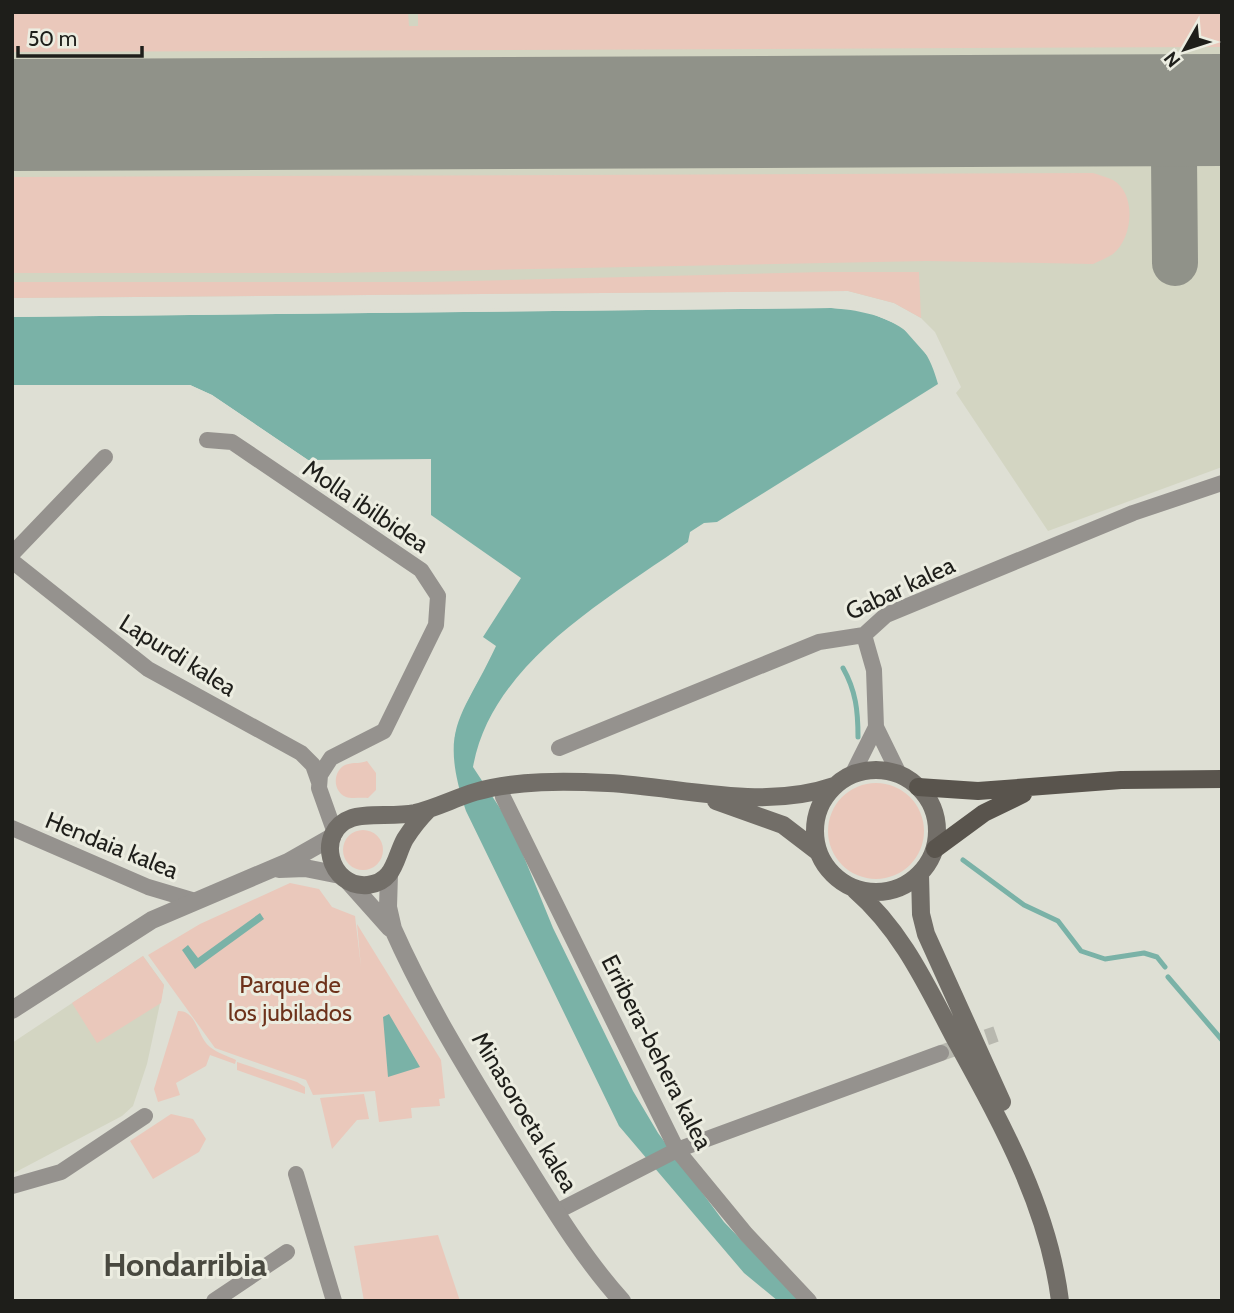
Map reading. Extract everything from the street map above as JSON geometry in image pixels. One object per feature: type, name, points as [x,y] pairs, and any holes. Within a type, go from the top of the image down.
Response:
[{"type":"main road","points":[[428,810],[411,830],[390,874],[370,885],[344,878],[330,857],[333,835],[354,817],[428,810],[476,791],[606,783],[781,798],[834,786],[852,775],[875,770],[899,775],[918,787],[933,809],[937,836],[934,849],[920,874],[921,914],[926,934],[1033,1169],[1052,1226],[1069,1301]]},
{"type":"main road","points":[[918,787],[978,792],[1121,780],[1222,779]]},
{"type":"main road","points":[[817,851],[816,816],[834,786]]},
{"type":"main road","points":[[934,849],[984,813],[1041,787]]},
{"type":"main road","points":[[665,788],[765,816],[783,825],[817,851],[836,878],[855,890],[883,916],[905,946],[1004,1128],[1044,1227],[1060,1301]]},
{"type":"main road","points":[[374,817],[390,827],[399,853]]},
{"type":"main road","points":[[855,890],[890,891],[920,874]]},
{"type":"street","name":"Molla ibilbidea","points":[[207,440],[232,442],[421,570],[438,596],[436,625],[384,731],[331,758],[320,784]]},
{"type":"street","points":[[12,554],[105,457]]},
{"type":"street","name":"Gabar kalea","points":[[559,748],[819,642],[864,635],[886,615],[1133,513],[1222,483]]},
{"type":"street","name":"Lapurdi kalea","points":[[12,561],[148,669],[300,752],[313,765],[320,784]]},
{"type":"street","points":[[864,635],[874,670],[876,727],[899,775]]},
{"type":"street","points":[[852,775],[876,727]]},
{"type":"street","points":[[320,784],[354,817]]},
{"type":"street","points":[[12,1010],[152,920],[272,869],[333,835],[320,784]]},
{"type":"street","name":"Erribera-behera kalea","points":[[507,791],[676,1151],[746,1234],[809,1301]]},
{"type":"street","name":"Hendaia kalea","points":[[12,828],[148,887],[195,901]]},
{"type":"street","points":[[272,869],[305,868],[344,878]]},
{"type":"street","name":"Minasoroeta kalea","points":[[390,874],[388,907],[398,940],[475,1081],[556,1212],[622,1301]]},
{"type":"street","name":"Minasoroeta kalea","points":[[344,878],[398,940]]},
{"type":"street","points":[[556,1212],[676,1151],[941,1053]]},
{"type":"street","points":[[12,1186],[61,1172],[145,1116]]},
{"type":"street","points":[[296,1174],[334,1301]]},
{"type":"street","points":[[214,1301],[286,1252]]},
{"type":"shaded area","points":[[12,12],[1222,12],[1222,467],[1048,531],[956,393],[961,387],[935,332],[921,318],[894,303],[848,291],[12,298]]},
{"type":"shaded area","points":[[143,956],[164,985],[147,1064],[133,1106],[122,1116],[12,1174],[12,1043]]},
{"type":"green space","points":[[12,12],[408,12],[409,26],[418,26],[418,12],[1222,12],[1222,47],[12,52]]},
{"type":"green space","points":[[1093,173],[1113,180],[1121,187],[1129,205],[1129,216],[1125,238],[1120,247],[1113,254],[1093,264],[927,261],[334,273],[12,273],[12,177]]},
{"type":"green space","points":[[919,272],[921,318],[894,303],[848,291],[12,298],[12,282],[428,282]]},
{"type":"green space","points":[[367,761],[376,773],[376,790],[368,798],[348,798],[341,794],[336,786],[336,776],[341,768]]},
{"type":"green space","points":[[876,783],[894,787],[910,797],[920,813],[924,831],[920,849],[910,865],[894,875],[876,879],[858,875],[842,865],[832,849],[828,831],[832,813],[842,797],[858,787]]},
{"type":"green space","points":[[363,830],[377,836],[383,850],[377,864],[363,870],[349,864],[343,850],[349,836]]},
{"type":"green space","name":"Parque de los jubilados","points":[[290,883],[319,889],[332,907],[355,916],[361,967],[357,924],[441,1060],[445,1098],[439,1099],[440,1106],[411,1108],[412,1118],[379,1122],[375,1091],[313,1095],[306,1080],[215,1048],[148,955],[200,924]]},
{"type":"green space","points":[[143,956],[164,985],[161,1003],[97,1043],[72,1003]]},
{"type":"green space","points":[[178,1011],[193,1019],[210,1047],[236,1060],[235,1064],[210,1055],[206,1066],[176,1083],[180,1095],[158,1102],[154,1089]]},
{"type":"green space","points":[[237,1062],[297,1082],[305,1087],[305,1094],[237,1070]]},
{"type":"green space","points":[[364,1094],[369,1119],[357,1120],[332,1149],[320,1098]]},
{"type":"green space","points":[[171,1114],[193,1119],[206,1139],[199,1152],[153,1179],[130,1141]]},
{"type":"green space","points":[[438,1235],[460,1301],[364,1301],[354,1246]]},
{"type":"water","points":[[831,308],[869,314],[900,326],[923,349],[938,384],[717,522],[704,523],[690,532],[688,542],[557,637],[528,665],[503,696],[484,730],[473,767],[511,825],[553,928],[633,1091],[658,1133],[724,1222],[804,1301],[778,1301],[744,1273],[619,1126],[466,811],[454,760],[458,724],[496,646],[483,637],[521,578],[431,515],[431,459],[308,460],[212,395],[190,385],[12,385],[12,317]]},
{"type":"water","points":[[260,913],[264,919],[195,969],[182,950],[188,945],[198,958]]},
{"type":"water","points":[[389,1014],[420,1067],[388,1077],[383,1017]]},
{"type":"pier","points":[[832,304],[864,307],[904,323],[935,359],[941,386],[932,361],[901,326],[863,310],[832,308],[12,317],[12,314]]},
{"type":"pier","points":[[12,385],[190,385],[212,395],[308,460],[303,460],[210,398],[189,388],[12,389]]},
{"type":"pier","points":[[496,646],[458,718],[452,747],[454,775],[451,777],[449,747],[455,717]]},
{"type":"waterway","points":[[843,668],[855,701],[858,737]]},
{"type":"waterway","points":[[963,860],[1024,905],[1058,921],[1081,951],[1105,959],[1144,953],[1157,957],[1165,967]]},
{"type":"waterway","points":[[1168,977],[1222,1040]]},
{"type":"taxiway","points":[[1119,111],[1140,115],[1156,124],[1168,138],[1174,158]]},
{"type":"taxiway","points":[[1175,263],[1174,158],[1184,133],[1196,120],[1222,111]]},
{"type":"runway","points":[[12,115],[1222,110]]},
{"type":"tunnel","points":[[941,1053],[996,1034]]},
{"type":"district","name":"Hondarribia","points":[[185,1264]]}]
